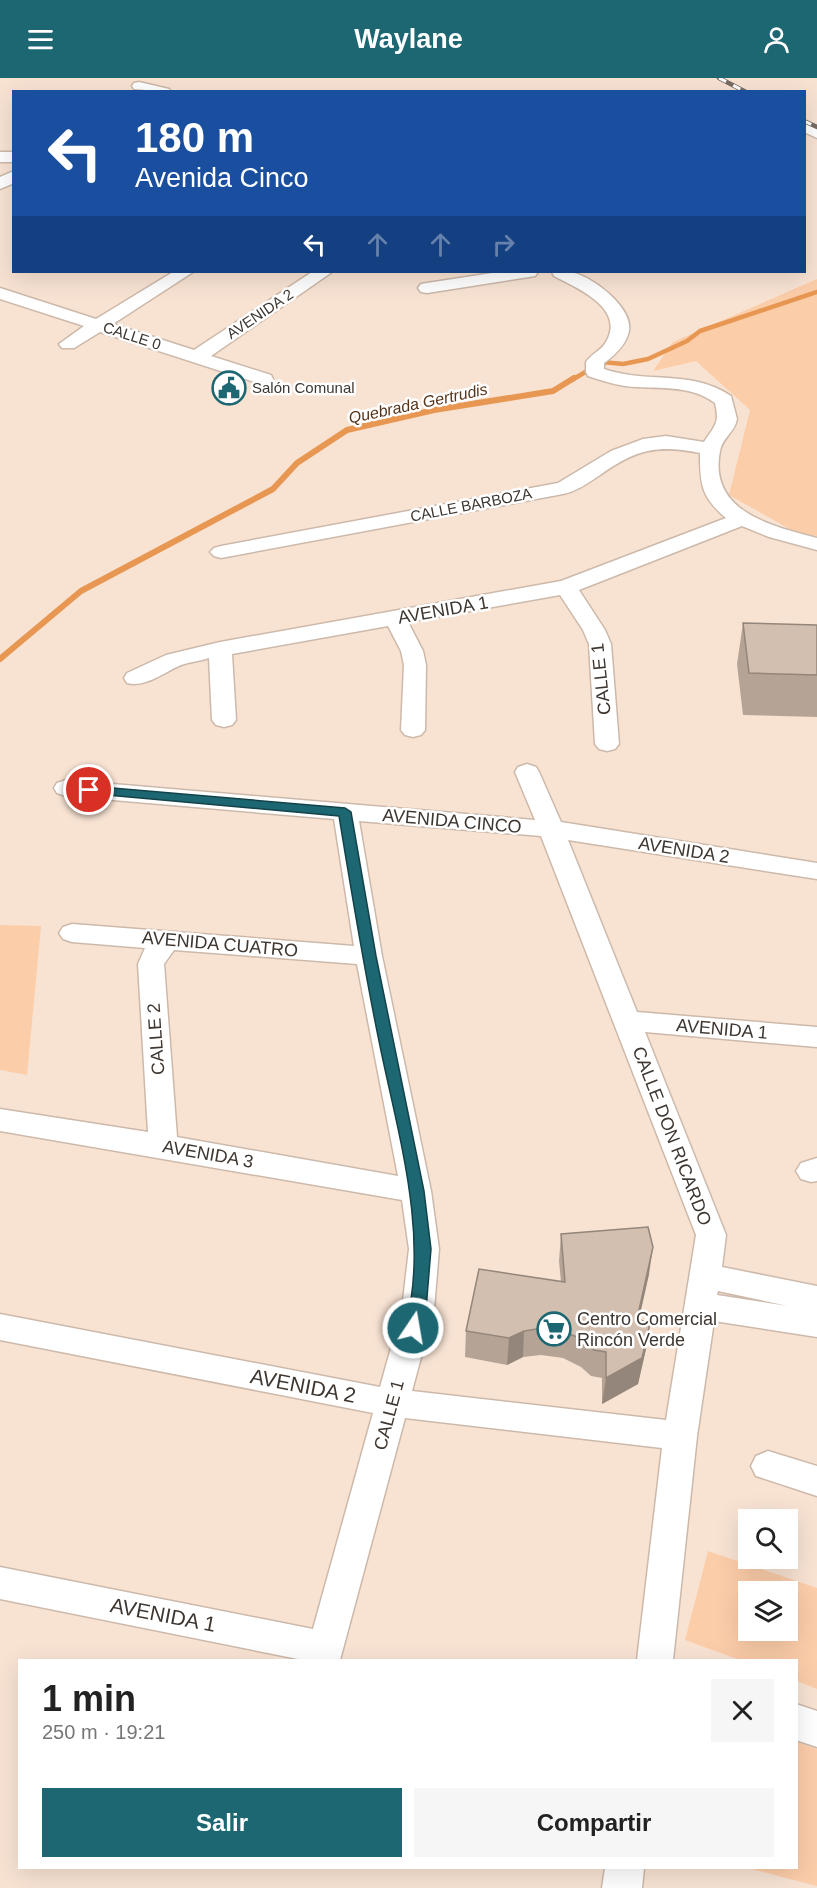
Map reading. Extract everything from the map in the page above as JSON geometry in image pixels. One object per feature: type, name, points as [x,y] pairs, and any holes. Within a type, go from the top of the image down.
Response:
[{"type":"street","points":[[137,85],[156,90]]},
{"type":"street","points":[[68,344],[182,273]]},
{"type":"street","name":"AVENIDA 2","points":[[196,357],[322,273]]},
{"type":"street","points":[[427,288],[523,273]]},
{"type":"street","points":[[562,273],[602,297],[618,312],[621,324],[615,344],[595,362],[595,372],[616,380],[682,384],[708,390],[724,400],[729,415],[727,426],[710,449],[710,472],[714,492],[723,505],[744,518],[782,534],[817,544]]},
{"type":"street","name":"CALLE 0","points":[[0,293],[264,379]]},
{"type":"street","name":"CALLE BARBOZA","points":[[220,552],[563,488],[582,480],[600,465],[632,446],[675,442],[710,449]]},
{"type":"street","name":"AVENIDA 1","points":[[135,678],[174,660],[220,649],[566,587],[744,518]]},
{"type":"street","name":"CALLE 1","points":[[566,587],[594,630],[600,644],[607,744]]},
{"type":"street","points":[[395,618],[412,651],[415,666],[413,730]]},
{"type":"street","points":[[220,649],[224,720]]},
{"type":"street","name":"CALLE DON RICARDO","points":[[527,772],[711,1235],[680,1436],[655,1659]]},
{"type":"street","name":"AVENIDA CINCO","points":[[66,788],[551,829]]},
{"type":"street","name":"CALLE 1","points":[[324,1654],[418,1309],[424,1249],[416,1191],[369,956],[345,812]]},
{"type":"street","name":"AVENIDA 2","points":[[551,829],[817,871]]},
{"type":"street","name":"AVENIDA CUATRO","points":[[72,933],[369,956]]},
{"type":"street","name":"CALLE 2","points":[[163,1146],[151,964],[153,956],[169,939]]},
{"type":"street","name":"AVENIDA 1","points":[[627,1021],[817,1037]]},
{"type":"street","name":"AVENIDA 3","points":[[0,1120],[416,1191]]},
{"type":"street","points":[[705,1276],[817,1299]]},
{"type":"street","points":[[700,1306],[817,1324]]},
{"type":"street","name":"AVENIDA 2","points":[[0,1327],[392,1403],[680,1436]]},
{"type":"street","points":[[768,1466],[817,1481]]},
{"type":"street","name":"AVENIDA 1","points":[[0,1583],[324,1654]]},
{"type":"street","points":[[798,1723],[817,1729]]},
{"type":"street","points":[[622,1888],[625,1869]]},
{"type":"shaded area","points":[[817,279],[817,536],[795,532],[729,495],[750,410],[696,361],[653,371],[673,342]]},
{"type":"shaded area","points":[[0,925],[41,926],[27,1075],[0,1070]]},
{"type":"shaded area","points":[[708,1551],[738,1561],[738,1569],[761,1569],[796,1581],[738,1581],[738,1641],[798,1641],[798,1582],[817,1588],[817,1689],[798,1681],[798,1659],[737,1659],[685,1640]]},
{"type":"shaded area","points":[[798,1742],[817,1749],[817,1886],[751,1869],[798,1869]]},
{"type":"building","points":[[743,623],[817,625],[817,675],[749,673]]},
{"type":"building","name":"Centro Comercial Rincón Verde","points":[[648,1227],[653,1247],[637,1319],[650,1323],[642,1358],[606,1378],[606,1352],[594,1350],[584,1340],[565,1332],[543,1328],[524,1331],[509,1338],[466,1331],[479,1269],[565,1282],[561,1234]]},
{"type":"waterway","name":"Quebrada Gertrudis","points":[[572,380],[602,362],[623,364],[648,359],[687,341],[700,331],[817,292]]},
{"type":"waterway","name":"Quebrada Gertrudis","points":[[0,659],[81,591],[273,489],[297,463],[347,430],[434,410],[553,391],[574,378]]},
{"type":"railway","points":[[719,78],[742,90]]},
{"type":"railway","points":[[806,122],[817,127]]},
{"type":"place","name":"Salón Comunal","points":[[229,388]]},
{"type":"place","name":"Centro Comercial Rincón Verde","points":[[554,1329]]},
{"type":"route","points":[[89,790],[345,812],[369,956],[416,1191],[424,1249],[418,1309],[413,1328]]}]
